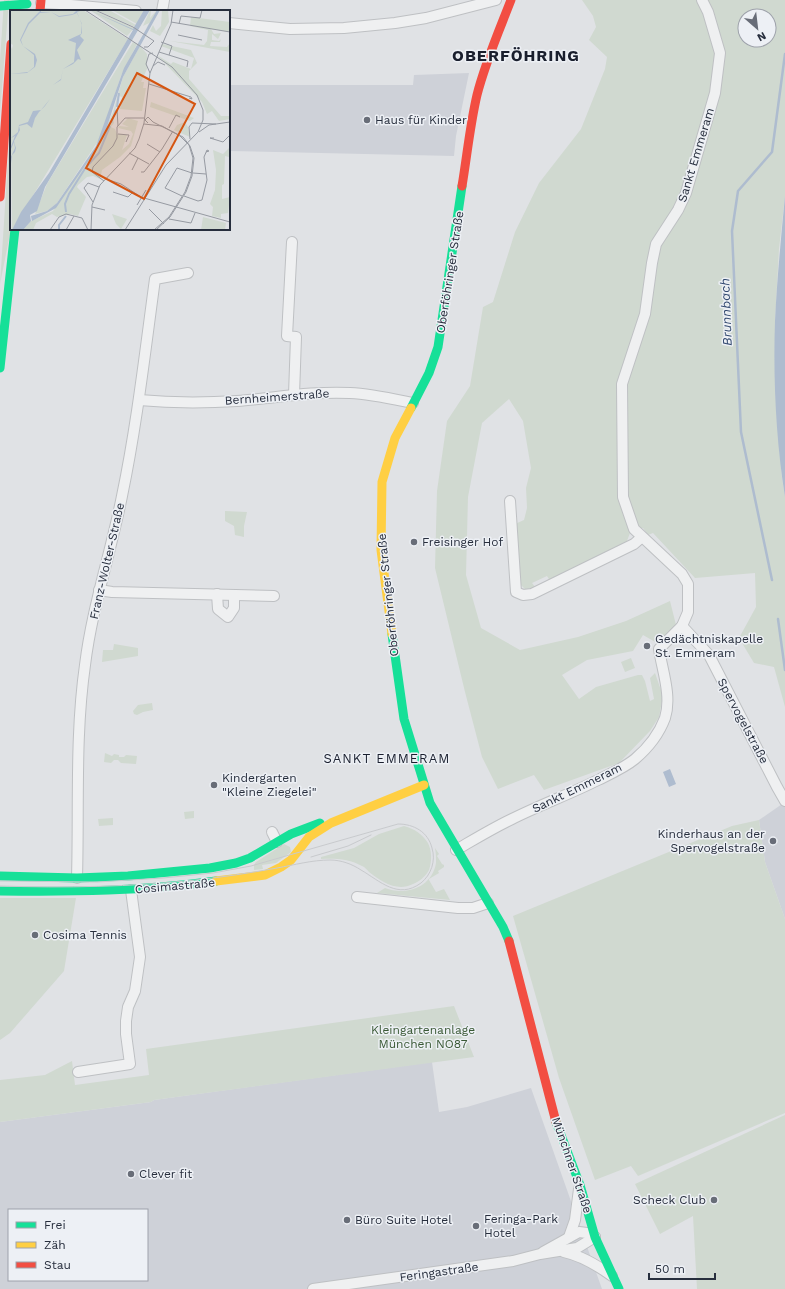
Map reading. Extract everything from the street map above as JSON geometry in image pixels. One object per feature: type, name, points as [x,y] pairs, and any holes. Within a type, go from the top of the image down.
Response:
[{"type":"main road","points":[[13,10],[14,0]]},
{"type":"main road","name":"Oberföhringer Straße","points":[[511,0],[488,56],[478,88],[438,347],[429,373],[395,438],[382,482],[381,550],[387,603],[404,719],[410,741],[430,803],[456,850],[503,928],[510,945],[534,1037]]},
{"type":"main road","points":[[0,6],[27,4],[40,5]]},
{"type":"main road","points":[[0,196],[10,58]]},
{"type":"main road","points":[[0,368],[16,230]]},
{"type":"main road","name":"Cosimastraße","points":[[0,891],[65,892],[131,890],[256,877],[272,872],[281,867],[294,856],[309,837],[331,823],[424,785]]},
{"type":"main road","name":"Cosimastraße","points":[[0,876],[77,878],[195,871],[250,858],[280,841],[319,823],[331,823]]},
{"type":"main road","points":[[280,841],[287,840],[293,844],[294,856]]},
{"type":"main road","name":"Münchner Straße","points":[[534,1037],[558,1130],[580,1185],[595,1236],[619,1289]]},
{"type":"street","points":[[162,10],[164,0]]},
{"type":"street","points":[[230,23],[290,29],[344,28],[395,23],[426,18],[496,0]]},
{"type":"street","name":"Sankt Emmeram","points":[[456,850],[511,819],[618,770],[634,759],[648,746],[659,731],[665,716],[667,701],[659,649],[682,626],[688,612],[688,584],[682,574],[634,529],[623,497],[622,384],[645,314],[656,244],[678,210],[686,193],[715,93],[720,53],[708,12],[702,0]]},
{"type":"street","points":[[40,5],[60,4],[125,10]]},
{"type":"street","points":[[292,242],[287,336],[296,337],[294,395]]},
{"type":"street","name":"Franz-Wolter-Straße","points":[[77,878],[80,706],[89,636],[116,524],[139,400],[155,279],[188,273]]},
{"type":"street","name":"Bernheimerstraße","points":[[139,400],[210,402],[237,401],[319,393],[349,393],[389,398],[413,403]]},
{"type":"street","points":[[510,501],[516,592],[523,595],[532,594],[634,544],[642,537]]},
{"type":"street","points":[[99,590],[112,592],[274,596]]},
{"type":"street","points":[[217,594],[218,609],[228,617],[234,608],[234,595]]},
{"type":"street","name":"Spervogelstraße","points":[[682,626],[709,655],[785,801]]},
{"type":"street","points":[[272,832],[280,841]]},
{"type":"street","points":[[78,1072],[130,1064],[126,1022],[128,1007],[135,990],[140,957],[131,890]]},
{"type":"street","points":[[357,897],[458,908],[473,908],[488,902]]},
{"type":"street","points":[[569,1237],[575,1220],[580,1185]]},
{"type":"street","name":"Feringastraße","points":[[540,1254],[579,1232],[595,1236]]},
{"type":"street","name":"Feringastraße","points":[[313,1289],[502,1262],[578,1248],[595,1236]]},
{"type":"street","name":"Feringastraße","points":[[560,1251],[577,1255],[597,1266],[614,1278]]},
{"type":"shaded area","name":"Haus für Kinder","points":[[469,73],[456,136],[454,156],[230,151],[230,85],[413,85],[414,75]]},
{"type":"shaded area","name":"Kinderhaus an der Spervogelstraße","points":[[785,802],[785,919],[765,862],[759,820]]},
{"type":"shaded area","points":[[432,1062],[439,1112],[467,1107],[531,1088],[602,1289],[0,1289],[0,1122],[151,1102],[154,1100]]},
{"type":"green space","points":[[4,0],[9,0],[0,113],[0,60]]},
{"type":"green space","points":[[582,0],[785,0],[785,196],[779,249],[775,323],[775,381],[782,478],[785,497],[785,707],[774,667],[754,663],[739,638],[756,607],[755,573],[695,578],[653,533],[648,535],[643,528],[630,533],[625,546],[550,581],[547,576],[532,583],[536,588],[525,589],[519,583],[515,524],[524,520],[527,508],[526,488],[531,468],[523,421],[509,399],[482,423],[468,497],[466,575],[481,628],[520,650],[578,637],[626,621],[670,601],[676,625],[657,643],[643,635],[633,651],[587,660],[562,675],[579,699],[596,687],[642,675],[650,701],[654,699],[650,678],[655,673],[663,696],[659,717],[650,731],[619,763],[544,790],[534,775],[498,789],[482,757],[435,568],[437,491],[447,421],[470,386],[483,307],[493,302],[515,232],[539,183],[581,129],[605,69],[607,57],[589,40],[596,27],[593,16]]},
{"type":"green space","points":[[10,129],[11,230],[0,284]]},
{"type":"green space","points":[[225,511],[247,512],[244,526],[244,537],[235,535],[234,526],[225,521]]},
{"type":"green space","points":[[114,644],[138,648],[138,656],[102,662],[103,650],[113,650]]},
{"type":"green space","points":[[631,658],[635,668],[625,672],[621,662]]},
{"type":"green space","points":[[152,703],[153,710],[137,715],[134,714],[133,711],[138,705]]},
{"type":"green space","points":[[105,753],[112,756],[114,754],[119,755],[119,757],[124,757],[126,755],[137,756],[136,764],[121,763],[118,760],[114,760],[111,763],[104,762]]},
{"type":"green space","points":[[194,811],[194,818],[185,819],[184,812]]},
{"type":"green space","points":[[113,818],[113,825],[99,826],[98,819]]},
{"type":"green space","points":[[759,820],[765,862],[785,919],[785,1113],[638,1176],[631,1166],[595,1180],[559,1078],[513,916],[732,826]]},
{"type":"green space","points":[[404,826],[415,830],[423,837],[428,843],[431,853],[429,870],[418,882],[413,884],[401,887],[390,885],[379,879],[364,867],[347,860],[321,859],[321,857],[354,848],[379,834]]},
{"type":"green space","points":[[284,844],[290,847],[291,852],[276,863],[262,865],[263,869],[254,870],[254,865],[256,862]]},
{"type":"green space","points":[[435,848],[439,854],[437,856],[444,867],[438,871],[439,873],[429,879],[433,872],[436,863]]},
{"type":"green space","points":[[429,879],[436,892],[444,889],[450,900],[377,893],[385,888],[401,891],[416,888]]},
{"type":"green space","name":"Cosima Tennis","points":[[0,898],[76,898],[64,971],[10,1033],[0,1040]]},
{"type":"green space","name":"Kleingartenanlage München NO87","points":[[454,1006],[474,1057],[0,1122],[0,1080],[45,1075],[72,1061],[75,1085],[149,1075],[146,1049]]},
{"type":"green space","name":"Scheck Club","points":[[785,1115],[785,1289],[697,1289],[693,1216],[660,1234],[635,1184]]},
{"type":"water","points":[[785,196],[785,497],[777,432],[774,343],[779,258]]},
{"type":"water","points":[[670,769],[676,784],[669,787],[663,772]]},
{"type":"waterway","name":"Brunnbach","points":[[772,580],[741,432],[732,231],[738,191],[772,152],[785,54]]},
{"type":"waterway","name":"Brunnbach","points":[[778,619],[785,670]]},
{"type":"tram line","points":[[0,881],[97,882],[213,873],[251,866],[398,824],[415,827],[424,833],[430,842],[433,853],[432,867],[425,880],[413,888],[405,890],[390,887],[350,864],[330,860],[196,880],[147,884],[49,887],[0,886]]},
{"type":"tram line","points":[[311,857],[348,846],[371,835]]},
{"type":"traffic: fast","points":[[0,6],[27,4]]},
{"type":"traffic: fast","points":[[411,408],[429,373],[438,347],[462,186]]},
{"type":"traffic: fast","points":[[0,368],[15,230]]},
{"type":"traffic: fast","points":[[392,634],[404,719],[430,803],[503,927],[509,941]]},
{"type":"traffic: fast","points":[[0,876],[77,878],[128,876],[210,868],[236,863],[250,858],[291,834],[320,823]]},
{"type":"traffic: fast","points":[[0,891],[108,890],[162,887],[216,881]]},
{"type":"traffic: fast","points":[[556,1122],[580,1185],[595,1237],[619,1289]]},
{"type":"traffic: slow","points":[[392,634],[381,550],[382,482],[395,438],[411,408]]},
{"type":"traffic: slow","points":[[216,881],[265,875],[291,860],[309,837],[331,823],[424,785]]},
{"type":"traffic: jam","points":[[40,10],[41,0]]},
{"type":"traffic: jam","points":[[462,186],[470,129],[480,83],[511,0]]},
{"type":"traffic: jam","points":[[0,197],[10,58]]},
{"type":"traffic: jam","points":[[509,941],[556,1122]]},
{"type":"place","name":"Haus für Kinder","points":[[367,120]]},
{"type":"place","name":"Freisinger Hof","points":[[414,542]]},
{"type":"place","name":"Gedächtniskapelle St. Emmeram","points":[[647,646]]},
{"type":"place","name":"Kindergarten \"Kleine Ziegelei\"","points":[[214,785]]},
{"type":"place","name":"Kinderhaus an der Spervogelstraße","points":[[773,841]]},
{"type":"place","name":"Cosima Tennis","points":[[35,935]]},
{"type":"place","name":"Clever fit","points":[[131,1174]]},
{"type":"place","name":"Scheck Club","points":[[714,1200]]},
{"type":"place","name":"Büro Suite Hotel","points":[[347,1220]]},
{"type":"place","name":"Feringa-Park Hotel","points":[[476,1226]]},
{"type":"district","name":"OBERFÖHRING","points":[[516,55]]},
{"type":"district","name":"SANKT EMMERAM","points":[[387,758]]}]
